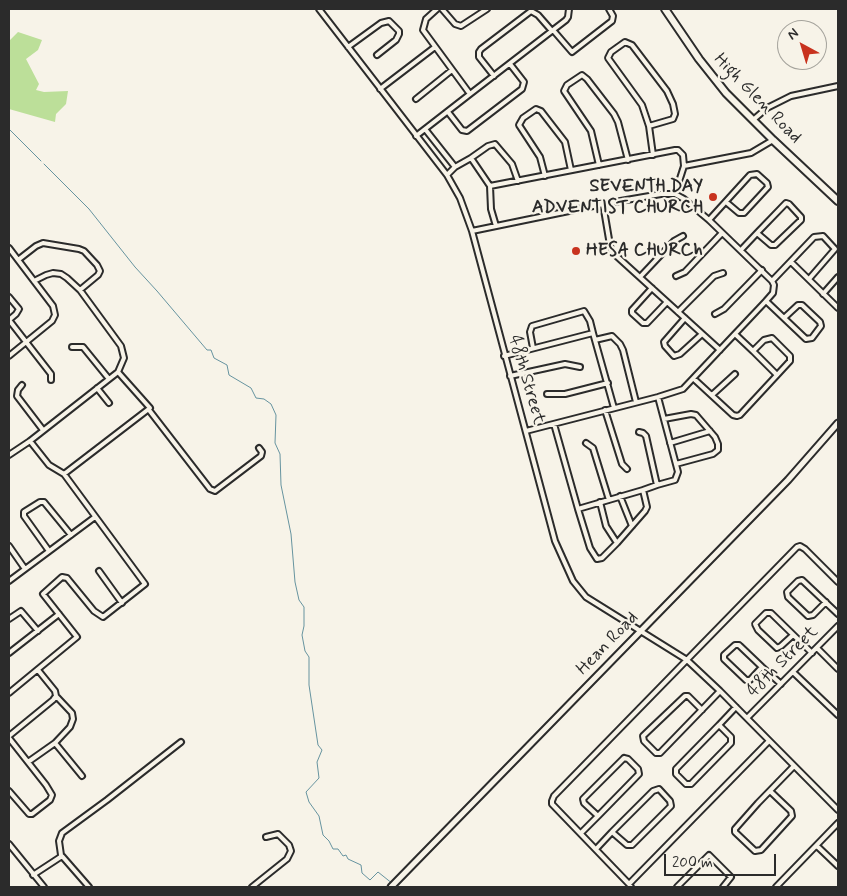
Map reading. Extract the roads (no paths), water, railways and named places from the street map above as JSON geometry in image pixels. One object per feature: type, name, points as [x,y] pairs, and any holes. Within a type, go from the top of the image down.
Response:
[{"type":"main road","name":"High Glen Road","points":[[665,9],[699,59],[726,93],[838,201]]},
{"type":"street","name":"48th Street","points":[[319,9],[446,175],[460,198],[472,231],[555,541],[573,581],[586,597],[687,660],[838,810]]},
{"type":"street","points":[[438,9],[429,15],[423,24],[423,30],[470,94]]},
{"type":"street","points":[[442,9],[455,24],[461,26],[486,9]]},
{"type":"street","points":[[416,136],[566,20],[569,9]]},
{"type":"street","points":[[494,76],[479,57],[479,52],[532,12],[538,15],[572,52],[612,21],[614,16],[609,9]]},
{"type":"street","points":[[348,47],[381,22],[389,21],[399,31],[399,34],[396,40],[377,55]]},
{"type":"street","points":[[649,126],[673,119],[675,114],[673,104],[667,91],[632,45],[625,42],[611,52],[608,58],[642,105],[649,126],[653,155]]},
{"type":"street","points":[[380,89],[435,48]]},
{"type":"street","points":[[448,112],[462,130],[467,131],[515,95],[522,89],[524,82],[510,64]]},
{"type":"street","points":[[416,99],[452,70]]},
{"type":"street","points":[[599,165],[591,131],[564,92],[567,85],[582,75],[616,118],[628,160]]},
{"type":"street","points":[[753,120],[767,108],[791,96],[838,86]]},
{"type":"street","points":[[545,176],[540,157],[518,125],[523,118],[536,109],[541,111],[565,142],[571,170]]},
{"type":"street","points":[[425,130],[455,167]]},
{"type":"street","points":[[684,166],[751,153],[773,140]]},
{"type":"street","points":[[446,175],[488,146],[495,144],[512,164],[518,181]]},
{"type":"street","points":[[490,186],[678,150],[683,155],[684,166],[675,194]]},
{"type":"street","points":[[471,158],[490,186],[491,209],[496,226]]},
{"type":"street","points":[[709,220],[726,202],[753,174],[757,174],[767,183],[768,187],[744,213],[739,213],[726,202]]},
{"type":"street","points":[[472,231],[604,204],[661,194],[675,194],[709,220],[772,281],[774,289],[766,301],[683,389],[526,431]]},
{"type":"street","points":[[741,250],[757,233],[786,203],[801,217],[775,245],[757,233]]},
{"type":"street","points":[[604,204],[611,251],[720,350]]},
{"type":"street","points":[[676,276],[685,272],[722,233]]},
{"type":"street","points":[[640,277],[674,241],[683,236]]},
{"type":"street","points":[[772,281],[814,237],[823,236],[834,249],[809,279]]},
{"type":"street","points":[[18,260],[36,246],[43,244],[84,251],[98,266],[100,271],[98,275],[80,290]]},
{"type":"street","points":[[9,250],[53,306],[55,315],[52,321],[9,356]]},
{"type":"street","points":[[791,262],[838,308]]},
{"type":"street","points":[[715,314],[724,309],[762,270]]},
{"type":"street","points":[[678,312],[714,276],[723,273]]},
{"type":"street","points":[[9,455],[30,441],[118,372],[124,358],[122,346],[80,290],[67,278],[61,274],[46,275],[34,281]]},
{"type":"street","points":[[823,294],[838,277]]},
{"type":"street","points":[[652,288],[632,310],[632,313],[643,324],[647,323],[667,302]]},
{"type":"street","points":[[9,297],[19,309],[9,320],[52,374],[51,380]]},
{"type":"street","points":[[766,301],[784,318],[808,339],[812,338],[820,326],[820,322],[802,305],[798,305],[784,318]]},
{"type":"street","points":[[533,348],[530,332],[532,326],[584,312],[590,321],[594,333],[614,408]]},
{"type":"street","points":[[685,318],[664,342],[665,346],[674,356],[680,354],[702,334]]},
{"type":"street","points":[[504,356],[594,333]]},
{"type":"street","points":[[735,334],[778,375]]},
{"type":"street","points":[[595,340],[612,336],[620,344],[636,402]]},
{"type":"street","points":[[694,379],[733,415],[738,416],[791,359],[774,339],[764,340],[753,351]]},
{"type":"street","points":[[72,347],[83,347],[109,379]]},
{"type":"street","points":[[510,376],[565,364],[580,367]]},
{"type":"street","points":[[118,372],[150,408],[149,410],[210,489],[215,491],[261,456],[260,448]]},
{"type":"street","points":[[712,395],[735,374]]},
{"type":"street","points":[[547,394],[565,394],[608,383]]},
{"type":"street","points":[[22,386],[18,390],[17,396],[43,430]]},
{"type":"street","points":[[96,388],[109,403]]},
{"type":"street","points":[[578,509],[675,480],[678,472],[658,397]]},
{"type":"street","points":[[64,474],[149,410]]},
{"type":"street","points":[[605,410],[622,464],[627,469]]},
{"type":"street","points":[[664,419],[694,414],[710,431],[719,447],[716,452],[676,464]]},
{"type":"street","name":"Hean Road","points":[[391,887],[791,476],[838,423]]},
{"type":"street","points":[[554,424],[590,548],[597,559],[602,558],[617,543],[646,509],[643,490]]},
{"type":"street","points":[[670,443],[710,431]]},
{"type":"street","points":[[639,432],[646,436],[657,486]]},
{"type":"street","points":[[9,693],[77,637],[43,593],[64,576],[94,611],[103,617],[145,584],[64,474],[49,465],[30,441]]},
{"type":"street","points":[[586,443],[592,448],[608,500]]},
{"type":"street","points":[[620,496],[632,526]]},
{"type":"street","points":[[49,551],[24,516],[24,512],[40,502],[44,502],[71,535]]},
{"type":"street","points":[[600,502],[606,526],[617,543]]},
{"type":"street","points":[[9,581],[95,517]]},
{"type":"street","points":[[9,546],[25,569]]},
{"type":"street","points":[[769,741],[630,886],[597,848],[552,804],[554,796],[797,547],[800,546],[805,549],[838,582]]},
{"type":"street","points":[[99,571],[122,602]]},
{"type":"street","points":[[826,602],[813,615],[808,616],[788,597],[787,592],[798,581],[802,580],[826,602],[838,614]]},
{"type":"street","points":[[9,619],[21,612],[38,631]]},
{"type":"street","points":[[793,635],[777,648],[758,630],[755,624],[768,612],[773,615],[812,653]]},
{"type":"street","points":[[9,653],[59,614]]},
{"type":"street","name":"48th Street","points":[[747,718],[838,626]]},
{"type":"street","points":[[762,667],[750,680],[746,680],[724,659],[724,655],[735,645],[739,645],[780,684]]},
{"type":"street","points":[[816,648],[838,669]]},
{"type":"street","points":[[28,762],[55,743],[73,723],[72,713],[56,696],[55,691],[38,670]]},
{"type":"street","points":[[793,672],[838,715]]},
{"type":"street","points":[[702,710],[688,696],[685,696],[643,736],[644,741],[656,753],[660,752],[702,710],[720,691]]},
{"type":"street","points":[[9,791],[29,814],[32,814],[50,800],[51,791],[9,737],[56,696]]},
{"type":"street","points":[[718,725],[731,737],[731,743],[691,784],[686,784],[676,774],[676,769],[718,725],[736,707]]},
{"type":"street","points":[[61,856],[59,841],[62,833],[181,742]]},
{"type":"street","points":[[55,743],[82,776]]},
{"type":"street","points":[[581,833],[598,816],[639,774],[638,770],[627,758],[623,759],[583,799],[584,803],[598,816]]},
{"type":"street","points":[[770,791],[791,811],[792,816],[757,851],[735,832],[735,829],[770,791],[794,766]]},
{"type":"street","points":[[597,848],[612,832],[657,789],[670,801],[671,806],[632,845],[626,845],[612,832]]},
{"type":"street","points":[[776,887],[838,823]]},
{"type":"street","points":[[252,887],[286,859],[291,851],[289,844],[278,834],[266,837]]},
{"type":"street","points":[[9,844],[44,887]]},
{"type":"street","points":[[817,846],[838,866]]},
{"type":"street","points":[[678,887],[709,855],[731,876],[723,887]]},
{"type":"street","points":[[33,875],[61,856]]},
{"type":"street","points":[[61,856],[64,856],[88,887]]},
{"type":"waterway","points":[[9,129],[41,161]]},
{"type":"waterway","points":[[44,164],[89,209],[135,267],[207,350],[211,350],[214,358],[227,365],[229,375],[251,388],[256,398],[264,399],[271,404],[276,415],[275,443],[280,454],[281,485],[291,534],[295,582],[299,600],[304,607],[302,635],[305,651],[309,657],[309,685],[318,745],[322,750],[317,762],[319,778],[306,792],[309,802],[319,816],[323,835],[333,849],[338,849],[343,856],[346,855],[348,859],[361,865],[362,873],[370,880],[378,872],[393,884]]},
{"type":"place","name":"SEVENTH DAY ADVENTIST CHURCH","points":[[713,197]]},
{"type":"place","name":"HESA CHURCh","points":[[576,251]]}]
